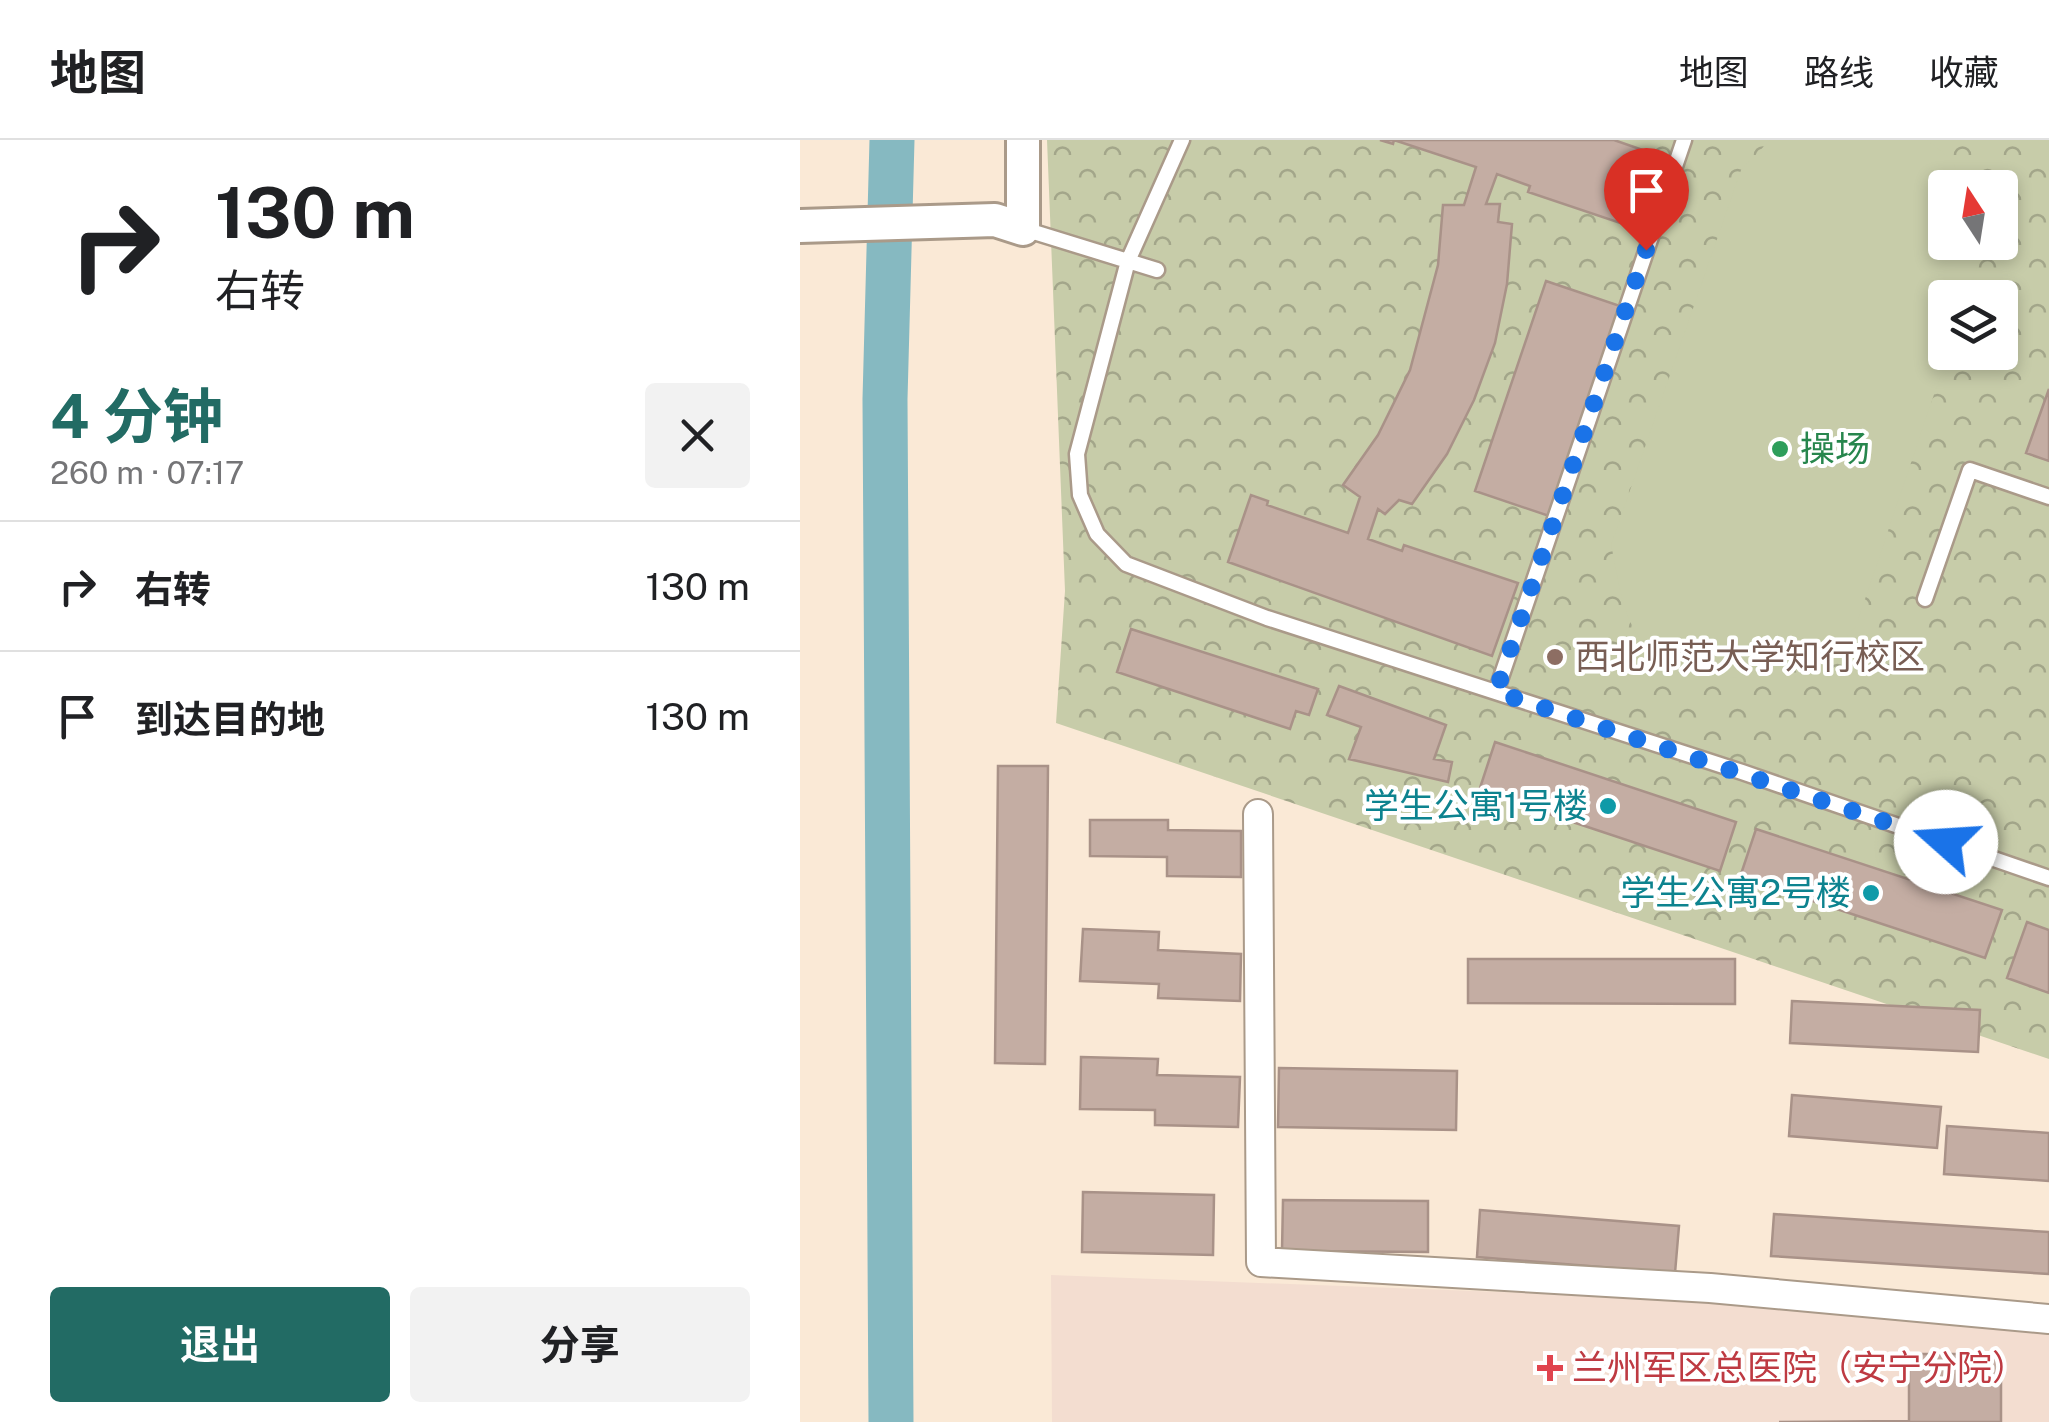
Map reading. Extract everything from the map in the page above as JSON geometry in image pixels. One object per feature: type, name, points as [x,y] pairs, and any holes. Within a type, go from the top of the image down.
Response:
[{"type":"street","points":[[800,226],[995,220],[1023,229],[1023,140]]},
{"type":"street","points":[[1258,814],[1261,1262],[1710,1288],[2049,1319]]},
{"type":"lane","points":[[1182,140],[1128,261],[1076,454],[1080,496],[1097,534],[1126,564],[1266,618],[2049,878]]},
{"type":"lane","points":[[1496,692],[1684,140]]},
{"type":"lane","points":[[1023,229],[1157,270]]},
{"type":"lane","points":[[1925,599],[1970,470],[2049,497]]},
{"type":"shaded area","name":"兰州军区总医院（安宁分院）","points":[[1051,1275],[2049,1313],[2049,1422],[1052,1422]]},
{"type":"green space","name":"西北师范大学知行校区","points":[[1047,140],[2049,140],[2049,1059],[1056,723],[1065,591]]},
{"type":"green space","name":"操场","points":[[1770,140],[1927,140],[1951,159],[1957,170],[1928,170],[1928,260],[1980,260],[1973,280],[1928,280],[1928,370],[1942,370],[1856,626],[1816,663],[1789,672],[1744,678],[1677,665],[1642,640],[1629,620],[1611,545],[1741,170]]},
{"type":"building","points":[[1394,140],[1614,140],[1666,158],[1641,230],[1528,192],[1530,186],[1497,174],[1486,204],[1500,204],[1498,222],[1512,224],[1507,284],[1495,343],[1474,400],[1447,454],[1412,504],[1399,500],[1385,514],[1378,509],[1368,539],[1402,551],[1404,545],[1518,583],[1492,656],[1228,562],[1251,495],[1268,501],[1267,505],[1348,533],[1360,497],[1343,485],[1378,435],[1410,370],[1438,265],[1443,205],[1464,205],[1476,167]]},
{"type":"building","points":[[1546,281],[1620,306],[1549,516],[1475,491]]},
{"type":"building","points":[[2049,389],[2049,461],[2026,453]]},
{"type":"building","points":[[1131,629],[1318,689],[1309,715],[1296,711],[1290,729],[1117,672]]},
{"type":"building","points":[[1339,686],[1446,725],[1434,759],[1452,762],[1448,782],[1349,759],[1361,727],[1327,715]]},
{"type":"building","name":"学生公寓1号楼","points":[[1495,742],[1736,822],[1720,871],[1479,791]]},
{"type":"building","points":[[998,766],[1048,766],[1045,1064],[995,1063]]},
{"type":"building","points":[[1090,820],[1168,820],[1168,830],[1241,831],[1241,877],[1167,876],[1167,857],[1090,856]]},
{"type":"building","name":"学生公寓2号楼","points":[[1756,829],[2002,910],[1985,958],[1740,877]]},
{"type":"building","points":[[2027,922],[2049,930],[2049,993],[2007,978]]},
{"type":"building","points":[[1083,929],[1159,932],[1158,950],[1241,954],[1240,1001],[1158,998],[1159,984],[1080,981]]},
{"type":"building","points":[[1468,959],[1735,959],[1735,1004],[1468,1003]]},
{"type":"building","points":[[1792,1001],[1980,1010],[1978,1052],[1790,1043]]},
{"type":"building","points":[[1081,1057],[1158,1059],[1157,1075],[1240,1077],[1238,1127],[1155,1125],[1155,1110],[1080,1109]]},
{"type":"building","points":[[1279,1068],[1457,1071],[1456,1130],[1278,1127]]},
{"type":"building","points":[[1792,1095],[1941,1107],[1937,1148],[1789,1136]]},
{"type":"building","points":[[1947,1126],[2049,1133],[2049,1181],[1944,1174]]},
{"type":"building","points":[[1083,1192],[1214,1195],[1213,1255],[1082,1252]]},
{"type":"building","points":[[1283,1200],[1428,1201],[1428,1252],[1282,1251]]},
{"type":"building","points":[[1480,1210],[1679,1226],[1675,1273],[1477,1257]]},
{"type":"building","points":[[1774,1214],[2049,1232],[2049,1274],[1771,1256]]},
{"type":"building","points":[[1909,1354],[2001,1354],[2001,1422],[1779,1422],[1909,1421]]},
{"type":"waterway","points":[[891,1422],[885,399],[892,140]]},
{"type":"place","name":"操场","points":[[1780,449]]},
{"type":"place","name":"西北师范大学知行校区","points":[[1555,657]]},
{"type":"place","name":"学生公寓1号楼","points":[[1608,806]]},
{"type":"place","name":"学生公寓2号楼","points":[[1871,893]]},
{"type":"place","name":"兰州军区总医院（安宁分院）","points":[[1550,1368]]},
{"type":"route","points":[[1646,250],[1496,692],[1946,842]]}]
